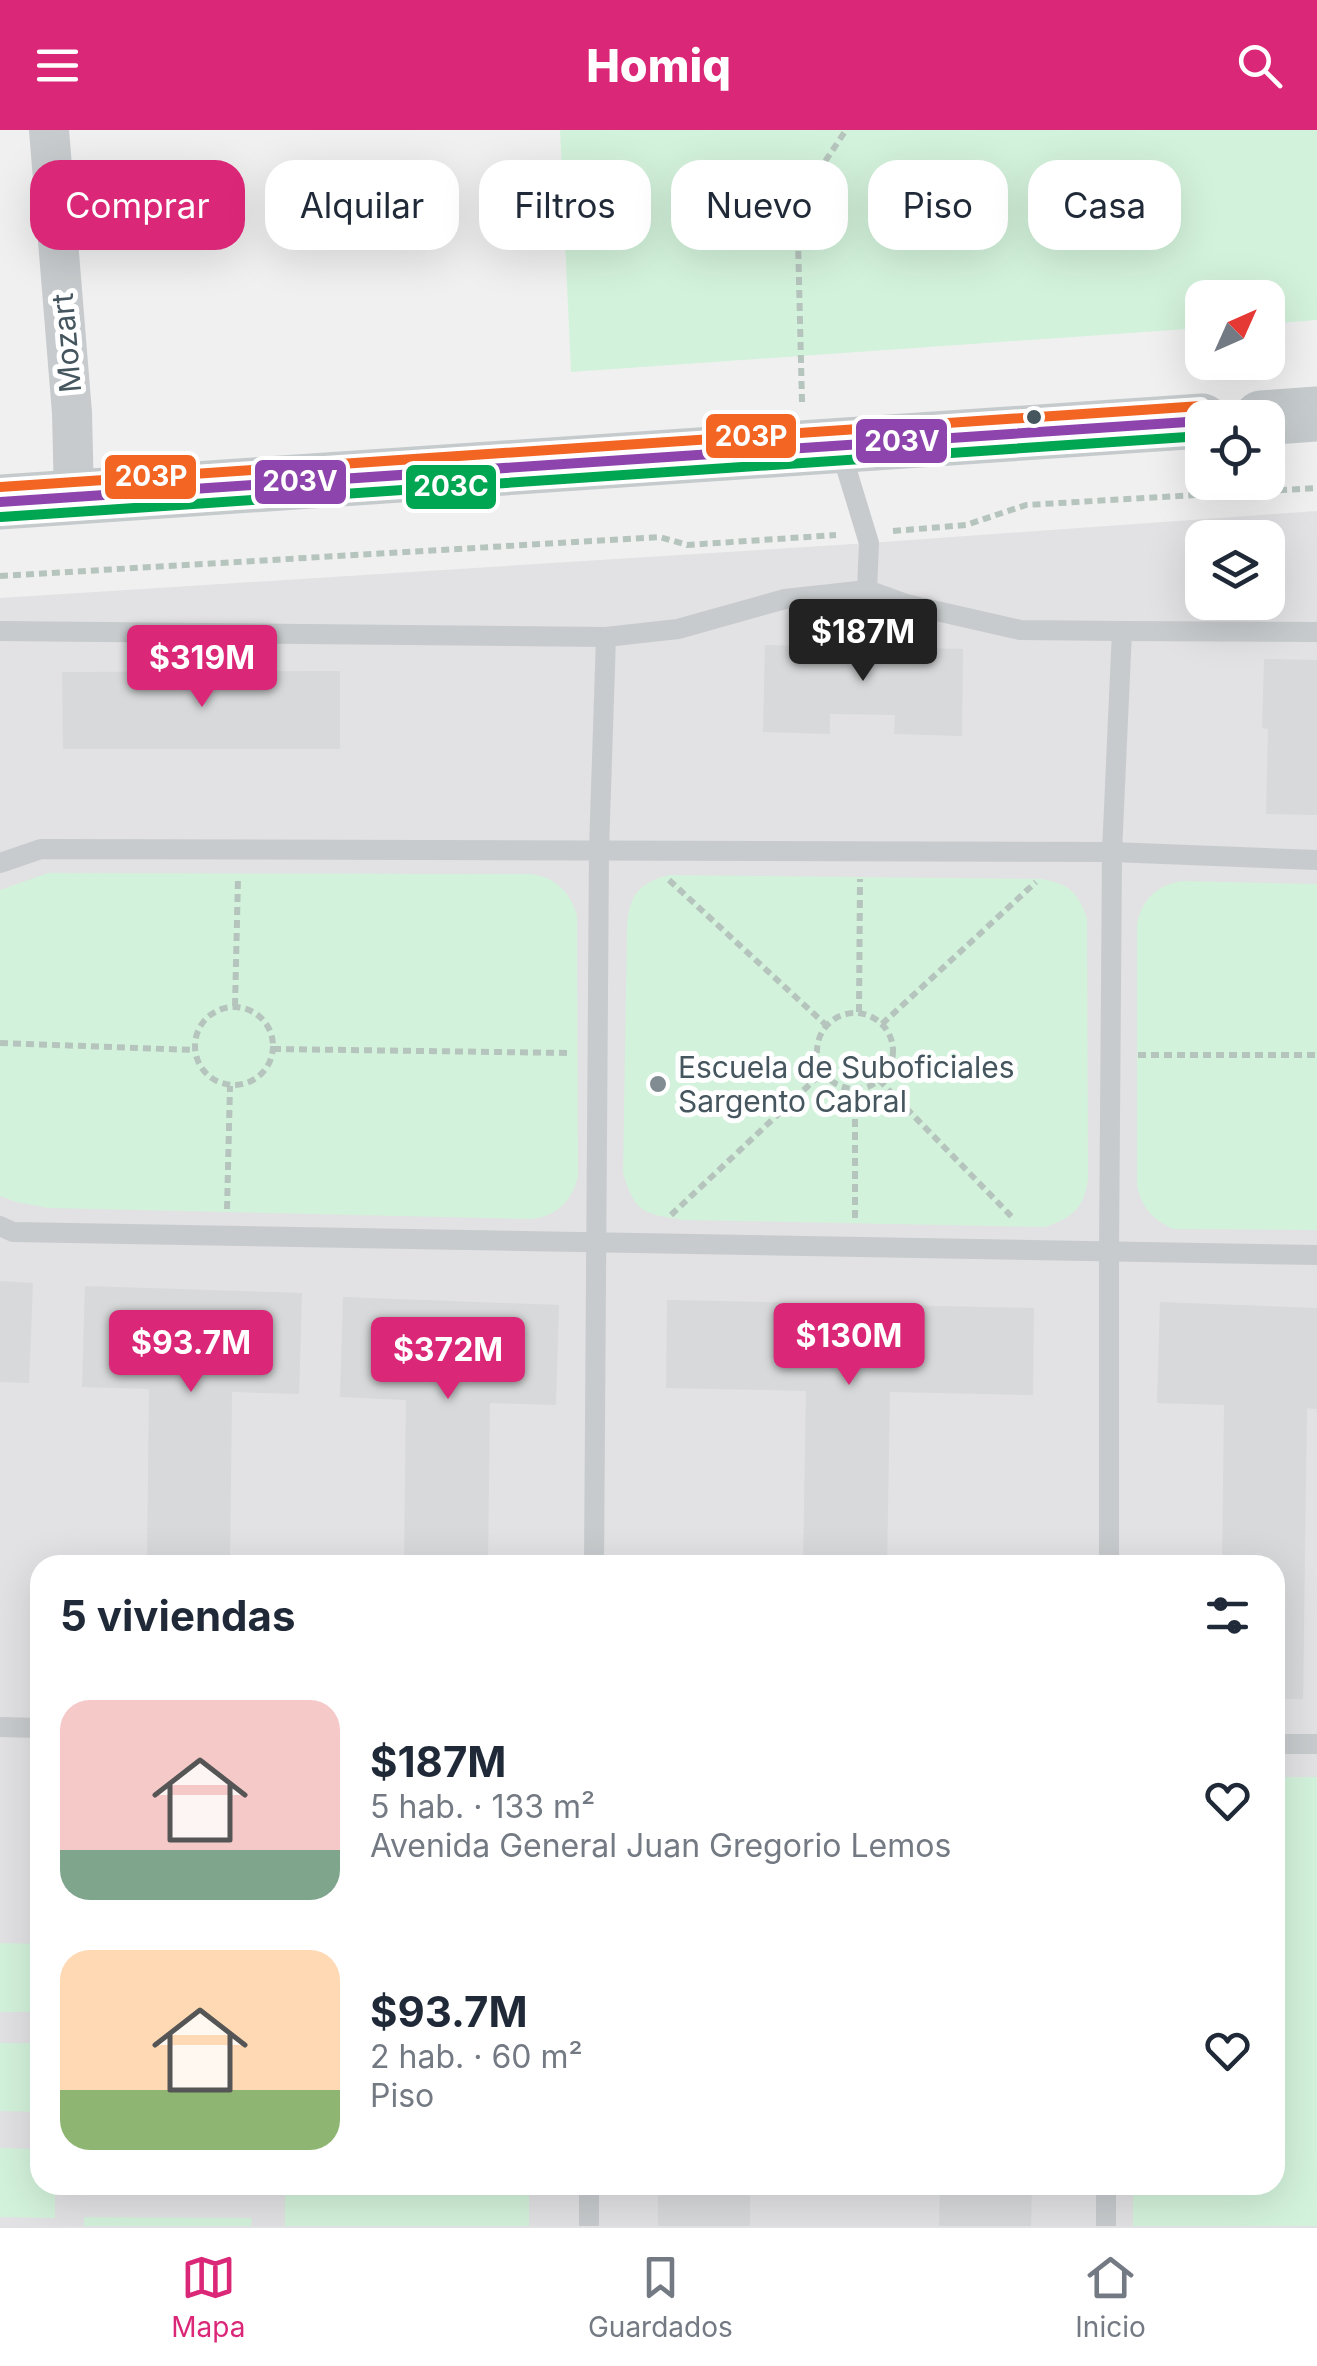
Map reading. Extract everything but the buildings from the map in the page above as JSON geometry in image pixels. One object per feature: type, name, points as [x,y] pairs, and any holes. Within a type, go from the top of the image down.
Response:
[{"type":"main road","points":[[1285,416],[1317,414]]},
{"type":"main road","points":[[0,502],[1185,423]]},
{"type":"street","name":"Mozart","points":[[49,130],[72,413],[74,497]]},
{"type":"lane","points":[[822,447],[870,542],[867,590]]},
{"type":"lane","points":[[0,632],[606,637],[678,628],[785,600],[867,590],[906,604],[1020,630],[1317,632]]},
{"type":"lane","points":[[1109,1555],[1112,852],[1122,631]]},
{"type":"lane","points":[[594,1555],[599,850],[606,637]]},
{"type":"lane","points":[[0,863],[40,850],[1112,852],[1317,860]]},
{"type":"lane","points":[[4,1230],[1317,1255]]},
{"type":"lane","points":[[0,1728],[30,1728]]},
{"type":"lane","points":[[1285,1744],[1317,1744]]},
{"type":"lane","points":[[589,2226],[590,2195]]},
{"type":"lane","points":[[1106,2195],[1106,2226]]},
{"type":"path","points":[[832,130],[837,141]]},
{"type":"path","points":[[822,447],[798,240],[802,207],[816,174],[846,130]]},
{"type":"path","points":[[0,576],[660,536],[687,544],[866,533],[966,526],[1026,506],[1317,488]]},
{"type":"path","points":[[235,1006],[239,850]]},
{"type":"path","points":[[637,850],[826,1025]]},
{"type":"path","points":[[859,1012],[860,851]]},
{"type":"path","points":[[882,1024],[1070,852]]},
{"type":"path","points":[[235,1006],[247,1008],[267,1024],[273,1048],[264,1072],[242,1085],[230,1086],[206,1074],[198,1063],[194,1037],[210,1014],[235,1006]]},
{"type":"path","points":[[859,1012],[882,1024],[893,1046],[888,1071],[868,1087],[856,1090],[832,1082],[823,1072],[816,1048],[819,1036],[835,1017],[859,1012]]},
{"type":"path","points":[[0,1043],[194,1050]]},
{"type":"path","points":[[273,1048],[597,1053]]},
{"type":"path","points":[[1110,1055],[1317,1055]]},
{"type":"path","points":[[641,1243],[823,1072]]},
{"type":"path","points":[[879,1080],[1044,1250]]},
{"type":"path","points":[[226,1236],[230,1086]]},
{"type":"path","points":[[856,1090],[856,1247]]},
{"type":"shaded area","name":"Escuela de Suboficiales Sargento Cabral","points":[[1317,511],[1317,2226],[0,2226],[0,598],[1185,520],[1185,620],[1285,620],[1285,520],[1191,520]]},
{"type":"green space","points":[[560,130],[1317,130],[1317,320],[1285,323],[1285,280],[1185,280],[1185,329],[571,372],[565,250],[651,250],[651,160],[561,160]]},
{"type":"green space","points":[[48,873],[531,874],[554,882],[570,899],[577,915],[578,1176],[571,1194],[554,1212],[528,1219],[48,1208],[0,1196],[0,890]]},
{"type":"green space","points":[[669,875],[1042,879],[1072,891],[1087,918],[1088,1178],[1076,1210],[1045,1227],[683,1220],[642,1209],[632,1197],[623,1173],[627,925],[638,891]]},
{"type":"green space","points":[[1182,881],[1317,884],[1317,1230],[1173,1229],[1149,1212],[1139,1194],[1137,923],[1152,894]]},
{"type":"green space","points":[[1285,1777],[1317,1777],[1317,2226],[1133,2226],[1133,2195],[1285,2195]]},
{"type":"green space","points":[[0,1943],[30,1944],[30,2012],[0,2012]]},
{"type":"green space","points":[[0,2043],[30,2043],[30,2112],[0,2111]]},
{"type":"green space","points":[[0,2148],[30,2149],[30,2195],[55,2195],[55,2218],[0,2217]]},
{"type":"green space","points":[[285,2195],[529,2195],[529,2226],[285,2226]]},
{"type":"green space","points":[[84,2217],[252,2218],[251,2226],[84,2226]]},
{"type":"transit line","name":"203P","points":[[0,487],[1185,407]]},
{"type":"transit line","name":"203V","points":[[0,502],[1185,422]]},
{"type":"transit line","name":"203C","points":[[1,517],[1185,437]]},
{"type":"place","name":"Escuela de Suboficiales Sargento Cabral","points":[[658,1084]]}]
